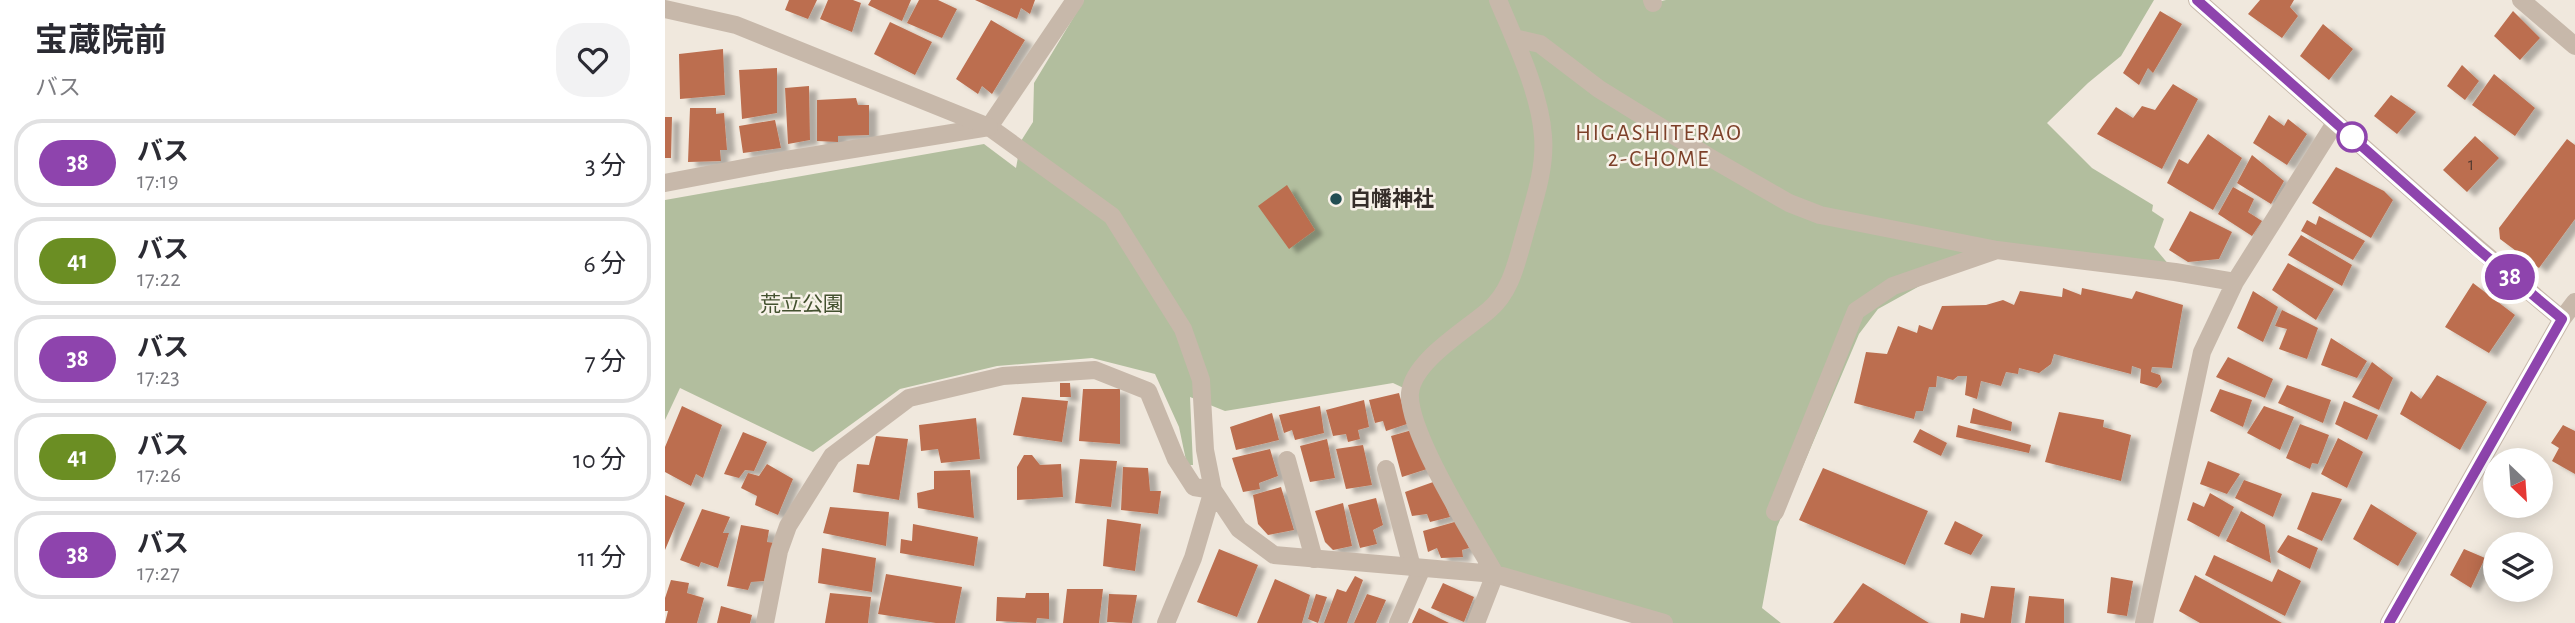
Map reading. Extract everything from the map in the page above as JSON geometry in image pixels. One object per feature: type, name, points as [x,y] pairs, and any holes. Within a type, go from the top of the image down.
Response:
[{"type":"street","points":[[665,183],[989,127],[1075,0]]},
{"type":"street","points":[[1495,574],[1449,495],[1413,418],[1410,391],[1422,366],[1492,307],[1512,278],[1541,175],[1543,136],[1531,82],[1498,0]]},
{"type":"street","points":[[2197,0],[2518,284],[2562,319]]},
{"type":"street","points":[[2529,2],[2575,46]]},
{"type":"street","points":[[665,9],[736,25],[989,127],[1112,216],[1183,329],[1201,380],[1205,450],[1213,490],[1239,529],[1274,555],[1495,574],[1664,623]]},
{"type":"street","points":[[1514,38],[1539,44],[1599,89],[1709,157],[1789,203],[1820,215],[1997,250],[2235,282]]},
{"type":"street","points":[[2144,623],[2201,352],[2235,282],[2335,122]]},
{"type":"street","points":[[1775,512],[1856,311],[1893,286],[1997,250]]},
{"type":"street","points":[[2389,623],[2562,319],[2575,302]]},
{"type":"street","points":[[765,623],[779,551],[788,526],[832,456],[909,398],[1003,376],[1095,370],[1148,391],[1176,458],[1194,487],[1213,490]]},
{"type":"street","points":[[1287,460],[1314,559]]},
{"type":"street","points":[[1386,469],[1417,568],[1398,623]]},
{"type":"street","points":[[1166,623],[1193,558],[1213,490]]},
{"type":"street","points":[[1476,623],[1495,574]]},
{"type":"green space","name":"荒立公園","points":[[1084,0],[1652,0],[1653,3],[1666,0],[2154,0],[2121,56],[2088,83],[2047,123],[2092,168],[2153,205],[2152,211],[2164,219],[2154,247],[2175,272],[1997,250],[1963,262],[1878,309],[1859,334],[1777,527],[1762,608],[1781,623],[1664,623],[1495,574],[1449,495],[1410,391],[1393,383],[1225,411],[1190,397],[1193,465],[1187,465],[1179,427],[1155,374],[1092,358],[997,366],[900,389],[813,452],[680,388],[665,420],[665,200],[984,144],[1016,168],[1021,141],[1033,122],[1034,83]]},
{"type":"building","points":[[789,0],[817,0],[808,19],[785,10]]},
{"type":"building","points":[[828,0],[853,0],[861,3],[852,32],[820,19]]},
{"type":"building","points":[[871,0],[911,0],[902,21],[868,5]]},
{"type":"building","points":[[919,0],[938,0],[957,9],[942,38],[907,23]]},
{"type":"building","points":[[975,0],[1035,0],[1030,14],[1021,8],[1017,19]]},
{"type":"building","points":[[2260,0],[2294,0],[2290,7],[2298,16],[2282,38],[2248,14]]},
{"type":"building","points":[[2160,11],[2182,24],[2153,73],[2148,68],[2139,85],[2123,73]]},
{"type":"building","points":[[2513,11],[2540,38],[2520,60],[2494,36]]},
{"type":"building","points":[[991,20],[1025,40],[992,94],[982,86],[978,94],[956,79]]},
{"type":"building","points":[[890,22],[932,42],[915,75],[874,54]]},
{"type":"building","points":[[2323,24],[2353,49],[2329,80],[2300,56]]},
{"type":"building","points":[[723,49],[725,95],[680,99],[679,54]]},
{"type":"building","points":[[2462,65],[2479,81],[2465,100],[2447,86]]},
{"type":"building","points":[[777,68],[777,113],[742,119],[739,70]]},
{"type":"building","points":[[2494,74],[2535,108],[2515,136],[2472,105]]},
{"type":"building","points":[[2173,84],[2198,99],[2162,169],[2097,134],[2116,107],[2133,118],[2142,106],[2155,110]]},
{"type":"building","points":[[809,86],[810,140],[788,144],[785,88]]},
{"type":"building","points":[[2391,95],[2416,112],[2397,134],[2374,116]]},
{"type":"building","points":[[856,98],[858,105],[869,105],[869,135],[838,136],[838,142],[817,141],[817,100]]},
{"type":"building","points":[[690,108],[716,108],[716,114],[724,113],[727,150],[720,150],[721,161],[688,162]]},
{"type":"building","points":[[2269,115],[2284,126],[2288,119],[2307,134],[2287,165],[2253,143]]},
{"type":"building","points":[[665,117],[672,117],[671,158],[665,158]]},
{"type":"building","points":[[775,120],[781,148],[743,153],[739,126]]},
{"type":"building","points":[[2208,134],[2242,158],[2213,210],[2167,183],[2179,159],[2188,164]]},
{"type":"building","points":[[2475,136],[2499,158],[2467,192],[2443,170]]},
{"type":"building","points":[[2567,139],[2575,145],[2575,219],[2539,268],[2500,239],[2499,228]]},
{"type":"building","points":[[2252,155],[2284,181],[2271,204],[2237,183]]},
{"type":"building","points":[[2336,167],[2384,191],[2393,200],[2371,238],[2312,203]]},
{"type":"building","points":[[1287,185],[1315,230],[1289,249],[1258,206]]},
{"type":"building","points":[[2233,187],[2254,199],[2248,212],[2262,221],[2252,236],[2218,214]]},
{"type":"building","points":[[2190,211],[2232,232],[2219,259],[2188,262],[2169,250]]},
{"type":"building","points":[[2319,216],[2365,241],[2353,260],[2301,231],[2307,220],[2316,225]]},
{"type":"building","points":[[2301,235],[2352,265],[2342,286],[2288,255]]},
{"type":"building","points":[[2288,263],[2334,289],[2316,320],[2272,290]]},
{"type":"building","points":[[2473,283],[2515,315],[2489,353],[2445,327]]},
{"type":"building","points":[[2063,288],[2081,295],[2082,288],[2132,299],[2136,291],[2183,305],[2172,368],[2152,367],[2151,372],[2160,375],[2162,382],[2157,388],[2140,383],[2141,369],[2132,366],[2131,374],[2054,354],[2051,364],[2039,373],[2019,368],[2018,374],[2006,372],[2001,386],[1981,381],[1977,399],[1965,395],[1967,376],[1958,376],[1953,380],[1937,376],[1936,387],[1929,387],[1923,411],[1916,411],[1914,419],[1854,403],[1866,352],[1887,354],[1898,326],[1917,333],[1919,325],[1932,330],[1942,306],[1986,305],[2003,300],[2014,305],[2020,291],[2062,297]]},
{"type":"building","points":[[2253,291],[2278,307],[2263,342],[2237,328]]},
{"type":"building","points":[[2282,310],[2318,328],[2307,359],[2279,349],[2287,329],[2275,326]]},
{"type":"building","points":[[2331,338],[2367,361],[2357,378],[2321,365]]},
{"type":"building","points":[[2228,357],[2273,379],[2265,398],[2216,377]]},
{"type":"building","points":[[2372,362],[2393,378],[2379,410],[2352,397]]},
{"type":"building","points":[[2437,375],[2487,402],[2460,450],[2400,414],[2411,391],[2421,399]]},
{"type":"building","points":[[1060,383],[1070,383],[1071,397],[1060,397]]},
{"type":"building","points":[[2287,385],[2331,400],[2323,423],[2278,403]]},
{"type":"building","points":[[1083,389],[1120,389],[1120,444],[1079,441]]},
{"type":"building","points":[[2220,389],[2252,400],[2243,427],[2210,411]]},
{"type":"building","points":[[1399,393],[1407,424],[1386,431],[1383,421],[1375,423],[1369,400]]},
{"type":"building","points":[[1022,397],[1068,401],[1062,442],[1013,435]]},
{"type":"building","points":[[1364,400],[1369,427],[1358,430],[1360,439],[1348,442],[1346,434],[1333,436],[1326,410]]},
{"type":"building","points":[[2344,401],[2378,415],[2367,440],[2335,424]]},
{"type":"building","points":[[682,406],[722,425],[703,478],[696,474],[691,486],[665,472],[665,447]]},
{"type":"building","points":[[1320,406],[1324,433],[1295,440],[1292,430],[1284,433],[1279,415]]},
{"type":"building","points":[[2264,406],[2294,417],[2280,450],[2247,433]]},
{"type":"building","points":[[1973,408],[2012,422],[2011,431],[1970,423]]},
{"type":"building","points":[[2059,412],[2104,420],[2103,427],[2131,435],[2121,481],[2045,462]]},
{"type":"building","points":[[1272,413],[1279,440],[1236,450],[1230,427]]},
{"type":"building","points":[[976,418],[980,459],[941,463],[938,449],[921,451],[919,425]]},
{"type":"building","points":[[2300,424],[2329,435],[2318,464],[2312,463],[2310,469],[2286,458]]},
{"type":"building","points":[[1958,425],[2031,445],[2029,453],[1956,437]]},
{"type":"building","points":[[2563,425],[2575,431],[2575,474],[2553,462],[2559,448],[2551,443]]},
{"type":"building","points":[[1920,429],[1947,443],[1941,456],[1913,442]]},
{"type":"building","points":[[1412,430],[1427,469],[1402,477],[1391,436]]},
{"type":"building","points":[[743,432],[767,442],[754,471],[745,470],[739,478],[724,474]]},
{"type":"building","points":[[876,436],[908,439],[899,500],[853,492],[857,464],[869,465]]},
{"type":"building","points":[[2338,438],[2363,452],[2347,488],[2321,474]]},
{"type":"building","points":[[1327,439],[1335,478],[1310,482],[1300,446]]},
{"type":"building","points":[[1363,445],[1372,485],[1346,489],[1336,449]]},
{"type":"building","points":[[1270,449],[1278,476],[1259,483],[1260,489],[1243,492],[1232,458]]},
{"type":"building","points":[[1024,455],[1032,455],[1040,465],[1061,464],[1063,497],[1017,500],[1017,467]]},
{"type":"building","points":[[1080,459],[1117,461],[1111,507],[1075,503]]},
{"type":"building","points":[[2208,461],[2240,474],[2227,494],[2200,484]]},
{"type":"building","points":[[767,464],[793,479],[778,515],[755,505],[757,496],[741,488],[748,473],[759,476]]},
{"type":"building","points":[[1123,467],[1148,468],[1150,491],[1161,491],[1158,514],[1121,510]]},
{"type":"building","points":[[1823,468],[1928,511],[1905,565],[1799,520]]},
{"type":"building","points":[[970,470],[974,518],[918,508],[917,493],[934,489],[934,471]]},
{"type":"building","points":[[2244,480],[2282,494],[2273,517],[2235,498]]},
{"type":"building","points":[[1436,481],[1450,517],[1430,522],[1427,514],[1412,516],[1405,492]]},
{"type":"building","points":[[1281,487],[1294,530],[1268,535],[1258,524],[1253,495]]},
{"type":"building","points":[[2312,492],[2342,499],[2322,541],[2297,529]]},
{"type":"building","points":[[2210,493],[2234,507],[2219,537],[2187,520],[2193,502],[2204,507]]},
{"type":"building","points":[[665,495],[685,503],[665,550]]},
{"type":"building","points":[[1376,498],[1383,525],[1373,530],[1377,544],[1360,548],[1348,505]]},
{"type":"building","points":[[1343,503],[1352,546],[1333,550],[1325,542],[1315,511]]},
{"type":"building","points":[[2371,504],[2417,533],[2398,566],[2353,539]]},
{"type":"building","points":[[830,507],[889,512],[886,546],[823,533]]},
{"type":"building","points":[[702,509],[730,517],[723,533],[729,533],[718,568],[701,562],[699,567],[680,560]]},
{"type":"building","points":[[2241,511],[2265,525],[2271,563],[2226,541]]},
{"type":"building","points":[[1107,519],[1141,524],[1135,571],[1103,566]]},
{"type":"building","points":[[1458,521],[1469,548],[1462,550],[1463,557],[1441,558],[1437,548],[1428,552],[1423,531]]},
{"type":"building","points":[[1955,521],[1983,535],[1971,555],[1944,544]]},
{"type":"building","points":[[913,524],[978,537],[974,566],[900,553],[901,539],[912,541]]},
{"type":"building","points":[[741,525],[769,530],[767,542],[775,543],[764,581],[751,582],[748,590],[727,586]]},
{"type":"building","points":[[2288,535],[2318,548],[2310,569],[2277,552]]},
{"type":"building","points":[[822,548],[876,558],[872,592],[818,583]]},
{"type":"building","points":[[1219,549],[1258,565],[1237,617],[1197,602]]},
{"type":"building","points":[[2464,549],[2483,557],[2471,588],[2450,575]]},
{"type":"building","points":[[2214,555],[2272,582],[2278,569],[2301,581],[2285,616],[2205,575]]},
{"type":"building","points":[[886,574],[962,587],[955,623],[936,623],[878,614]]},
{"type":"building","points":[[2195,575],[2282,623],[2200,623],[2179,611]]},
{"type":"building","points":[[1355,576],[1363,580],[1347,623],[1324,623],[1337,589],[1346,592]]},
{"type":"building","points":[[2111,577],[2133,581],[2127,616],[2107,613]]},
{"type":"building","points":[[1275,579],[1310,595],[1302,623],[1257,623]]},
{"type":"building","points":[[671,580],[689,583],[687,593],[704,598],[697,623],[665,623],[668,611],[665,611],[665,598]]},
{"type":"building","points":[[1443,583],[1474,597],[1464,622],[1431,608]]},
{"type":"building","points":[[1863,583],[1929,623],[1833,623]]},
{"type":"building","points":[[1991,586],[2015,588],[2011,623],[1960,623],[1961,613],[1984,618]]},
{"type":"building","points":[[1067,589],[1103,589],[1099,623],[1063,623]]},
{"type":"building","points":[[830,593],[871,597],[868,623],[825,623]]},
{"type":"building","points":[[1026,593],[1049,593],[1049,619],[1037,618],[1036,623],[996,621],[997,597],[1025,598]]},
{"type":"building","points":[[1109,594],[1137,595],[1132,623],[1107,622]]},
{"type":"building","points":[[1316,594],[1327,597],[1318,623],[1308,619]]},
{"type":"building","points":[[1367,594],[1386,600],[1376,623],[1354,623]]},
{"type":"building","points":[[2029,596],[2064,599],[2064,623],[2025,623]]},
{"type":"building","points":[[721,606],[752,615],[750,623],[717,623]]},
{"type":"building","points":[[1419,608],[1449,623],[1412,623]]},
{"type":"bus line","name":"38","points":[[2197,0],[2479,250],[2562,319],[2389,623]]},
{"type":"place","name":"白幡神社","points":[[1336,199]]},
{"type":"district","name":"HIGASHITERAO 2-CHOME","points":[[1659,145]]}]
